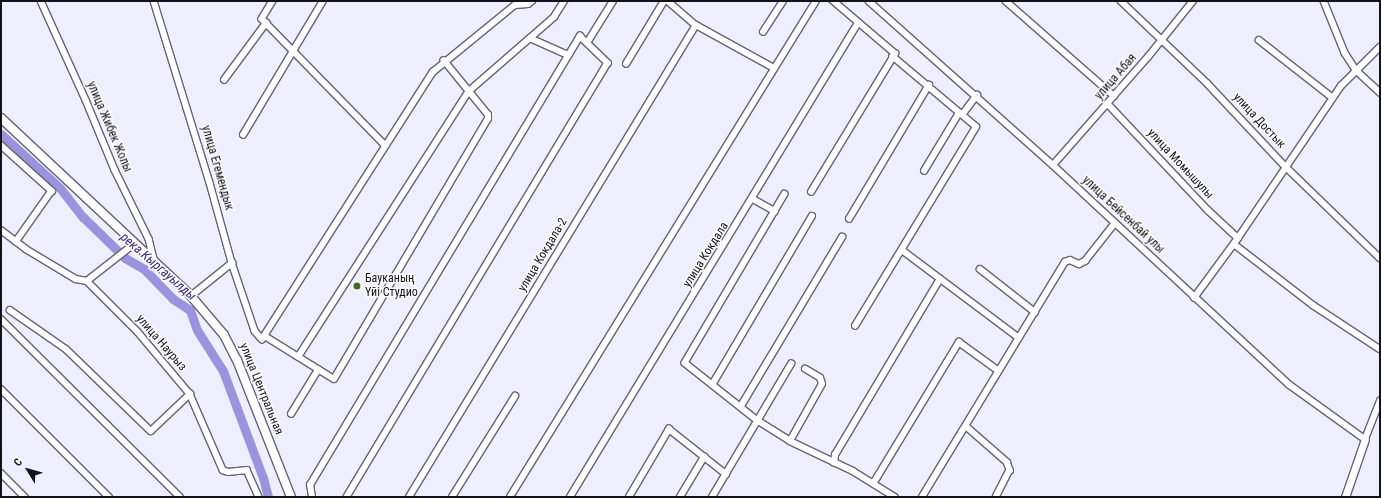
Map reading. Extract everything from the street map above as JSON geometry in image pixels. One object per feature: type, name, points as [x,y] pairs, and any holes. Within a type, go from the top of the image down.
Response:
[{"type":"main road","name":"улица Центральная","points":[[1,118],[191,296],[208,315],[231,346],[291,497]]},
{"type":"street","name":"улица Жибек Жолы","points":[[41,1],[86,100],[114,170],[149,239],[155,263]]},
{"type":"street","name":"улица Егемендык","points":[[154,1],[210,183],[232,263],[255,331],[263,337]]},
{"type":"street","points":[[272,1],[262,19],[386,146]]},
{"type":"street","points":[[243,135],[323,1]]},
{"type":"street","points":[[444,62],[488,115],[488,119],[334,379],[263,337],[386,146],[426,80],[444,62],[515,5],[528,4],[532,1]]},
{"type":"street","points":[[298,357],[469,91],[554,17],[564,1]]},
{"type":"street","points":[[588,43],[613,1]]},
{"type":"street","points":[[626,64],[664,1]]},
{"type":"street","points":[[668,1],[696,24],[774,68]]},
{"type":"street","points":[[763,32],[783,1]]},
{"type":"street","points":[[510,497],[816,1]]},
{"type":"street","points":[[811,192],[895,54],[834,1]]},
{"type":"street","name":"улица Бейсенбай улы","points":[[870,1],[977,95],[1194,298],[1290,385],[1365,439]]},
{"type":"street","points":[[1006,1],[1114,96]]},
{"type":"street","name":"улица Достык","points":[[1121,1],[1237,113],[1286,166],[1380,258]]},
{"type":"street","name":"улица Абая","points":[[1053,165],[1108,104],[1193,1]]},
{"type":"street","points":[[1324,1],[1345,53],[1356,70],[1380,92]]},
{"type":"street","points":[[224,80],[266,23]]},
{"type":"street","name":"улица Кокдала","points":[[570,497],[753,199],[858,23]]},
{"type":"street","name":"улица Кокдала-2","points":[[409,497],[696,24]]},
{"type":"street","points":[[312,497],[310,485],[580,36],[608,63],[347,497]]},
{"type":"street","points":[[530,38],[568,55]]},
{"type":"street","points":[[1259,40],[1332,97]]},
{"type":"street","points":[[1194,298],[1234,244],[1332,97],[1356,70],[1380,47]]},
{"type":"street","points":[[855,326],[976,128],[929,85],[893,57]]},
{"type":"street","points":[[849,219],[929,85]]},
{"type":"street","points":[[924,171],[960,114],[977,95]]},
{"type":"street","name":"улица Момышулы","points":[[1108,104],[1208,210],[1238,238]]},
{"type":"street","points":[[1,145],[52,192],[16,242]]},
{"type":"street","points":[[785,194],[685,363],[757,420],[790,441],[834,463],[894,497]]},
{"type":"street","points":[[753,199],[775,211]]},
{"type":"street","points":[[712,385],[812,216]]},
{"type":"street","points":[[922,497],[1065,262],[1070,260],[1080,264],[1085,261],[1115,223]]},
{"type":"street","name":"улица Наурыз","points":[[1,230],[16,242],[76,278],[87,281],[138,332],[190,394],[223,470],[228,472],[247,470],[259,497]]},
{"type":"street","points":[[741,406],[842,237]]},
{"type":"street","points":[[87,281],[134,244]]},
{"type":"street","points":[[1234,244],[1313,305],[1380,349]]},
{"type":"street","points":[[902,250],[1020,338]]},
{"type":"street","points":[[191,296],[232,263]]},
{"type":"street","points":[[980,269],[1035,312]]},
{"type":"street","points":[[834,463],[835,454],[940,279]]},
{"type":"street","points":[[10,310],[66,349],[151,431],[190,394]]},
{"type":"street","points":[[1,319],[180,497]]},
{"type":"street","points":[[873,484],[959,342],[999,371]]},
{"type":"street","points":[[712,497],[791,364]]},
{"type":"street","points":[[790,441],[822,384],[820,378],[805,369]]},
{"type":"street","points":[[291,414],[318,370]]},
{"type":"street","points":[[1,389],[109,497]]},
{"type":"street","points":[[452,497],[515,396]]},
{"type":"street","points":[[1345,497],[1380,401]]},
{"type":"street","points":[[966,426],[1006,462],[1010,470],[996,497]]},
{"type":"street","points":[[628,497],[668,429],[726,474]]},
{"type":"street","points":[[680,497],[704,457]]},
{"type":"street","points":[[1,473],[25,497]]},
{"type":"waterway","name":"река Кыргауылды","points":[[1,134],[60,188],[83,217],[125,258],[144,269],[173,299],[190,310],[197,330],[223,371],[263,478],[268,497]]},
{"type":"place","name":"Бауканың Үйі Студио","points":[[357,286]]}]
